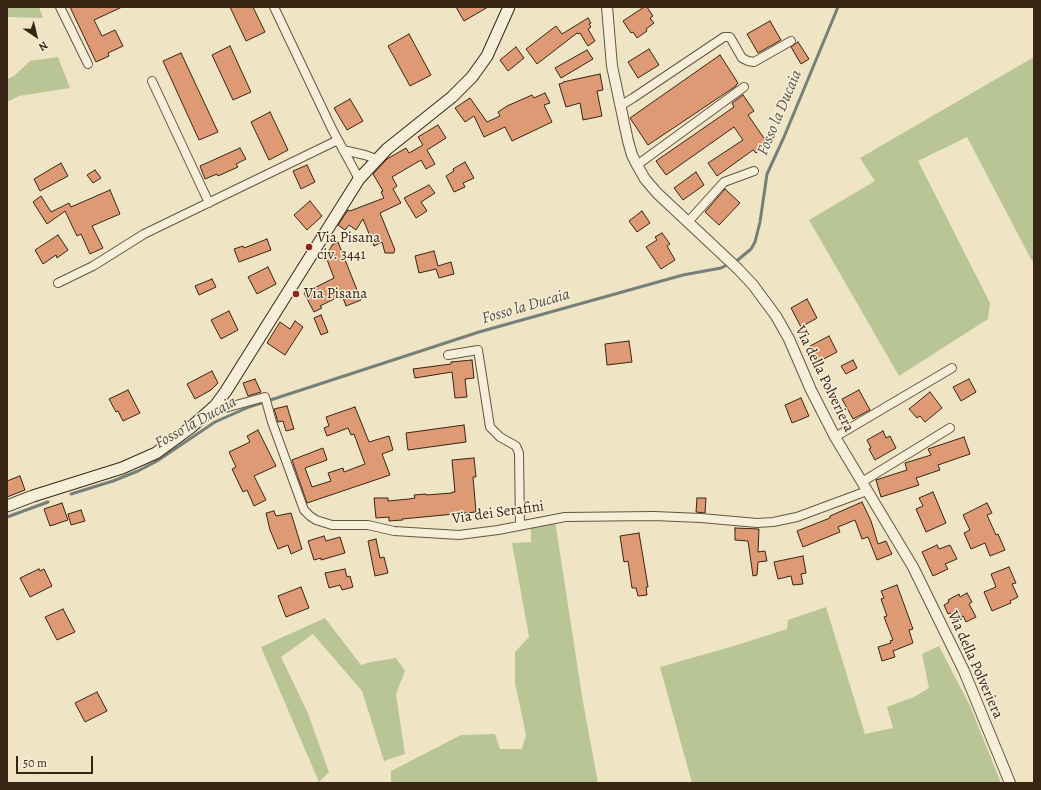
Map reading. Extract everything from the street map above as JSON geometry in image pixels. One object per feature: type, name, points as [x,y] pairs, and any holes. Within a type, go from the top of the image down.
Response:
[{"type":"main road","points":[[7,506],[33,496],[122,468],[156,453],[190,428],[215,406],[359,179],[376,159],[387,149],[452,98],[472,77],[487,56],[509,7]]},
{"type":"street","points":[[60,7],[88,64]]},
{"type":"street","points":[[274,7],[338,140],[359,179]]},
{"type":"street","name":"Via della Polveriera","points":[[607,7],[612,66],[628,141],[637,165],[645,179],[657,193],[736,267],[753,285],[776,316],[789,339],[811,390],[835,437],[913,567],[964,671],[1010,783]]},
{"type":"street","points":[[620,106],[724,37],[730,37],[742,58],[754,62],[791,41]]},
{"type":"street","points":[[152,81],[209,203]]},
{"type":"street","points":[[637,165],[744,87]]},
{"type":"street","points":[[58,283],[93,266],[144,234],[338,140]]},
{"type":"street","points":[[343,150],[376,159]]},
{"type":"street","points":[[688,222],[724,182],[754,171]]},
{"type":"street","points":[[448,354],[478,350],[490,427],[500,437],[516,446],[519,453],[520,525]]},
{"type":"street","points":[[835,437],[952,368]]},
{"type":"street","name":"Via dei Serafini","points":[[215,406],[225,408],[265,397],[304,510],[316,520],[332,525],[368,525],[394,531],[459,535],[498,530],[565,517],[654,516],[757,523],[773,522],[797,517],[867,491]]},
{"type":"street","points":[[862,482],[950,428]]},
{"type":"green space","points":[[7,7],[39,7],[43,18],[7,17]]},
{"type":"green space","points":[[58,57],[70,88],[19,96],[7,102],[7,79],[14,76],[30,61]]},
{"type":"green space","points":[[1034,57],[1034,260],[1032,261],[967,137],[918,161],[990,303],[988,319],[899,376],[809,220],[875,181],[860,158]]},
{"type":"green space","points":[[555,521],[583,702],[598,783],[391,783],[391,771],[461,735],[495,734],[500,749],[522,749],[526,735],[515,683],[515,652],[529,637],[512,543],[531,542],[531,525]]},
{"type":"green space","points":[[826,607],[865,734],[893,728],[887,707],[914,697],[929,688],[922,654],[939,646],[971,708],[1001,783],[692,783],[660,667],[787,629],[788,620]]},
{"type":"green space","points":[[325,618],[361,665],[396,658],[405,671],[396,694],[405,754],[384,761],[362,691],[313,634],[281,657],[307,711],[329,772],[319,782],[261,647]]},
{"type":"building","points":[[70,7],[122,7],[94,20],[102,36],[115,30],[123,46],[108,53],[109,56],[96,62]]},
{"type":"building","points":[[230,7],[253,7],[265,32],[246,41]]},
{"type":"building","points":[[456,7],[488,7],[464,21]]},
{"type":"building","points":[[644,7],[647,7],[653,16],[650,18],[654,23],[646,29],[647,31],[637,38],[633,32],[631,33],[623,21]]},
{"type":"building","points":[[588,18],[591,23],[589,24],[591,27],[588,29],[595,41],[588,46],[580,33],[577,33],[537,64],[526,49],[556,26],[562,34]]},
{"type":"building","points":[[770,21],[781,40],[758,53],[747,34]]},
{"type":"building","points":[[409,34],[431,75],[410,86],[388,46]]},
{"type":"building","points":[[798,42],[809,59],[801,64],[791,47]]},
{"type":"building","points":[[230,46],[251,92],[233,100],[212,55]]},
{"type":"building","points":[[516,47],[524,58],[508,71],[500,60]]},
{"type":"building","points":[[649,49],[659,65],[638,78],[628,62]]},
{"type":"building","points":[[587,50],[593,59],[561,78],[555,68]]},
{"type":"building","points":[[181,53],[218,132],[199,140],[163,61]]},
{"type":"building","points":[[720,55],[738,83],[736,86],[648,145],[630,118]]},
{"type":"building","points":[[600,74],[603,90],[597,91],[602,116],[583,120],[580,103],[566,107],[559,84]]},
{"type":"building","points":[[545,93],[550,103],[544,105],[552,122],[512,141],[505,127],[484,137],[474,116],[465,122],[455,108],[470,98],[487,122],[500,116],[498,112],[507,106],[532,95],[534,98]]},
{"type":"building","points":[[743,95],[754,111],[748,115],[768,144],[756,153],[753,150],[717,176],[708,163],[743,140],[734,127],[666,175],[656,161],[734,107],[732,103]]},
{"type":"building","points":[[350,99],[363,121],[347,130],[334,108]]},
{"type":"building","points":[[270,112],[288,150],[269,160],[251,122]]},
{"type":"building","points":[[438,125],[446,138],[427,150],[435,164],[426,169],[421,160],[392,177],[397,186],[393,189],[401,203],[380,213],[395,250],[394,253],[385,253],[382,242],[374,246],[363,219],[356,230],[349,225],[345,230],[338,225],[348,210],[350,211],[384,198],[381,192],[383,191],[373,174],[387,159],[406,148],[409,153],[423,145],[418,137]]},
{"type":"building","points":[[240,148],[246,159],[236,164],[238,167],[218,176],[217,174],[205,179],[200,166]]},
{"type":"building","points":[[465,162],[474,178],[463,183],[465,187],[454,192],[446,176],[454,171],[453,169]]},
{"type":"building","points":[[61,163],[68,176],[40,191],[34,179]]},
{"type":"building","points":[[307,165],[315,182],[301,189],[293,171]]},
{"type":"building","points":[[95,170],[101,178],[93,183],[87,175]]},
{"type":"building","points":[[696,172],[704,185],[683,200],[674,188]]},
{"type":"building","points":[[429,185],[435,193],[421,202],[427,211],[416,218],[404,198]]},
{"type":"building","points":[[725,189],[740,203],[719,225],[705,212]]},
{"type":"building","points":[[110,190],[120,214],[92,226],[103,248],[90,254],[81,234],[77,236],[65,211],[47,224],[33,202],[41,196],[51,212],[69,203],[71,207]]},
{"type":"building","points":[[310,201],[322,216],[307,230],[294,215]]},
{"type":"building","points":[[642,211],[650,223],[637,232],[629,221]]},
{"type":"building","points":[[662,233],[670,244],[667,246],[675,260],[661,269],[646,247],[657,240],[655,237]]},
{"type":"building","points":[[58,235],[68,250],[57,258],[56,255],[43,264],[35,250]]},
{"type":"building","points":[[267,239],[271,250],[239,262],[234,249],[243,246],[244,248]]},
{"type":"building","points":[[338,242],[361,300],[346,306],[342,295],[320,306],[322,308],[314,312],[304,293],[334,278],[326,257],[332,245]]},
{"type":"building","points":[[434,251],[438,266],[451,262],[454,274],[439,278],[436,269],[419,273],[415,256]]},
{"type":"building","points":[[268,267],[276,284],[257,294],[248,277]]},
{"type":"building","points":[[212,279],[216,287],[199,295],[195,286]]},
{"type":"building","points":[[807,299],[817,318],[801,327],[791,308]]},
{"type":"building","points":[[229,311],[238,330],[221,339],[211,320]]},
{"type":"building","points":[[321,315],[328,332],[321,335],[314,318]]},
{"type":"building","points":[[295,321],[303,327],[285,355],[267,343],[280,322],[290,329]]},
{"type":"building","points":[[829,336],[837,352],[818,362],[810,346]]},
{"type":"building","points":[[629,341],[632,362],[607,365],[605,344]]},
{"type":"building","points":[[472,360],[474,378],[465,379],[467,397],[455,398],[452,372],[415,378],[413,369]]},
{"type":"building","points":[[853,360],[857,368],[846,374],[841,366]]},
{"type":"building","points":[[212,371],[218,383],[211,390],[195,399],[187,384]]},
{"type":"building","points":[[255,379],[261,392],[248,396],[243,383]]},
{"type":"building","points":[[969,379],[976,392],[961,401],[953,387]]},
{"type":"building","points":[[128,390],[140,413],[123,421],[109,399]]},
{"type":"building","points":[[859,390],[870,410],[853,419],[842,399]]},
{"type":"building","points":[[930,392],[942,408],[925,422],[920,416],[917,418],[909,409]]},
{"type":"building","points":[[801,398],[809,416],[792,423],[785,405]]},
{"type":"building","points":[[287,406],[294,429],[286,431],[283,421],[278,422],[274,409]]},
{"type":"building","points":[[355,407],[369,442],[389,436],[393,450],[382,454],[390,475],[307,503],[292,460],[323,448],[327,460],[305,468],[312,487],[331,481],[328,473],[343,468],[344,472],[365,464],[354,434],[351,435],[348,428],[327,436],[324,428],[329,426],[326,417]]},
{"type":"building","points":[[464,425],[466,442],[408,450],[406,433]]},
{"type":"building","points":[[258,430],[276,466],[254,476],[266,500],[254,506],[247,490],[243,492],[232,469],[236,467],[229,452],[250,442],[247,436]]},
{"type":"building","points":[[883,431],[886,438],[890,436],[896,448],[875,460],[869,449],[871,448],[867,440]]},
{"type":"building","points":[[964,437],[970,454],[938,465],[940,470],[916,478],[919,485],[881,497],[876,480],[907,470],[905,463],[931,455],[928,449]]},
{"type":"building","points":[[474,458],[476,477],[473,477],[476,512],[389,521],[389,517],[376,518],[374,498],[388,498],[388,501],[415,498],[414,495],[455,492],[452,460]]},
{"type":"building","points":[[20,476],[25,490],[7,497],[7,481]]},
{"type":"building","points":[[933,492],[946,523],[926,532],[916,509],[923,506],[919,498]]},
{"type":"building","points":[[697,498],[706,498],[705,513],[696,512]]},
{"type":"building","points":[[862,502],[871,521],[878,544],[886,541],[892,554],[877,560],[868,537],[862,539],[855,520],[838,527],[840,532],[803,547],[797,531],[830,518],[830,516]]},
{"type":"building","points":[[62,503],[68,520],[50,526],[44,509]]},
{"type":"building","points":[[987,503],[992,513],[987,515],[1005,550],[990,556],[985,543],[971,549],[964,533],[970,530],[963,515]]},
{"type":"building","points":[[81,510],[85,521],[71,525],[68,514]]},
{"type":"building","points":[[274,511],[276,516],[291,513],[302,549],[291,554],[288,545],[278,549],[270,530],[266,513]]},
{"type":"building","points":[[735,528],[759,529],[758,552],[765,551],[767,561],[758,562],[757,575],[753,576],[748,541],[735,540]]},
{"type":"building","points":[[639,533],[648,587],[646,587],[647,595],[638,596],[636,588],[632,588],[628,561],[624,562],[620,536]]},
{"type":"building","points":[[324,536],[326,541],[340,537],[345,553],[321,560],[321,558],[314,560],[308,541]]},
{"type":"building","points":[[376,539],[380,558],[384,557],[388,573],[375,576],[368,541]]},
{"type":"building","points":[[937,545],[939,549],[950,545],[957,559],[945,564],[948,569],[933,576],[922,552]]},
{"type":"building","points":[[803,556],[806,573],[801,574],[803,584],[793,585],[791,576],[778,579],[774,562]]},
{"type":"building","points":[[1009,567],[1016,583],[1012,584],[1018,597],[1010,601],[1011,603],[992,611],[984,592],[996,587],[991,574]]},
{"type":"building","points":[[39,569],[40,571],[44,569],[52,586],[30,597],[20,578]]},
{"type":"building","points":[[345,569],[347,577],[350,576],[353,587],[342,590],[340,585],[329,588],[325,573]]},
{"type":"building","points":[[897,585],[913,629],[909,630],[913,643],[893,651],[895,657],[882,661],[878,647],[891,643],[890,641],[893,640],[884,617],[887,616],[881,599],[884,598],[881,591]]},
{"type":"building","points":[[301,587],[309,608],[286,617],[278,596]]},
{"type":"building","points":[[967,593],[972,602],[969,604],[976,617],[966,622],[963,616],[954,620],[950,613],[948,614],[944,605],[949,602],[948,600],[959,594],[960,597]]},
{"type":"building","points":[[63,609],[75,632],[57,640],[45,617]]},
{"type":"building","points":[[97,692],[107,711],[85,722],[75,703]]},
{"type":"waterway","name":"Fosso la Ducaia","points":[[734,262],[751,249],[755,242],[760,222],[767,174],[838,7]]},
{"type":"waterway","name":"Fosso la Ducaia","points":[[71,494],[113,481],[138,471],[157,461],[215,422],[249,407],[479,332],[683,275],[721,268],[729,264]]},
{"type":"waterway","name":"Fosso la Ducaia","points":[[7,517],[48,502]]},
{"type":"place","name":"Via Pisana civ. 3441","points":[[309,247]]},
{"type":"place","name":"Via Pisana","points":[[296,294]]}]
